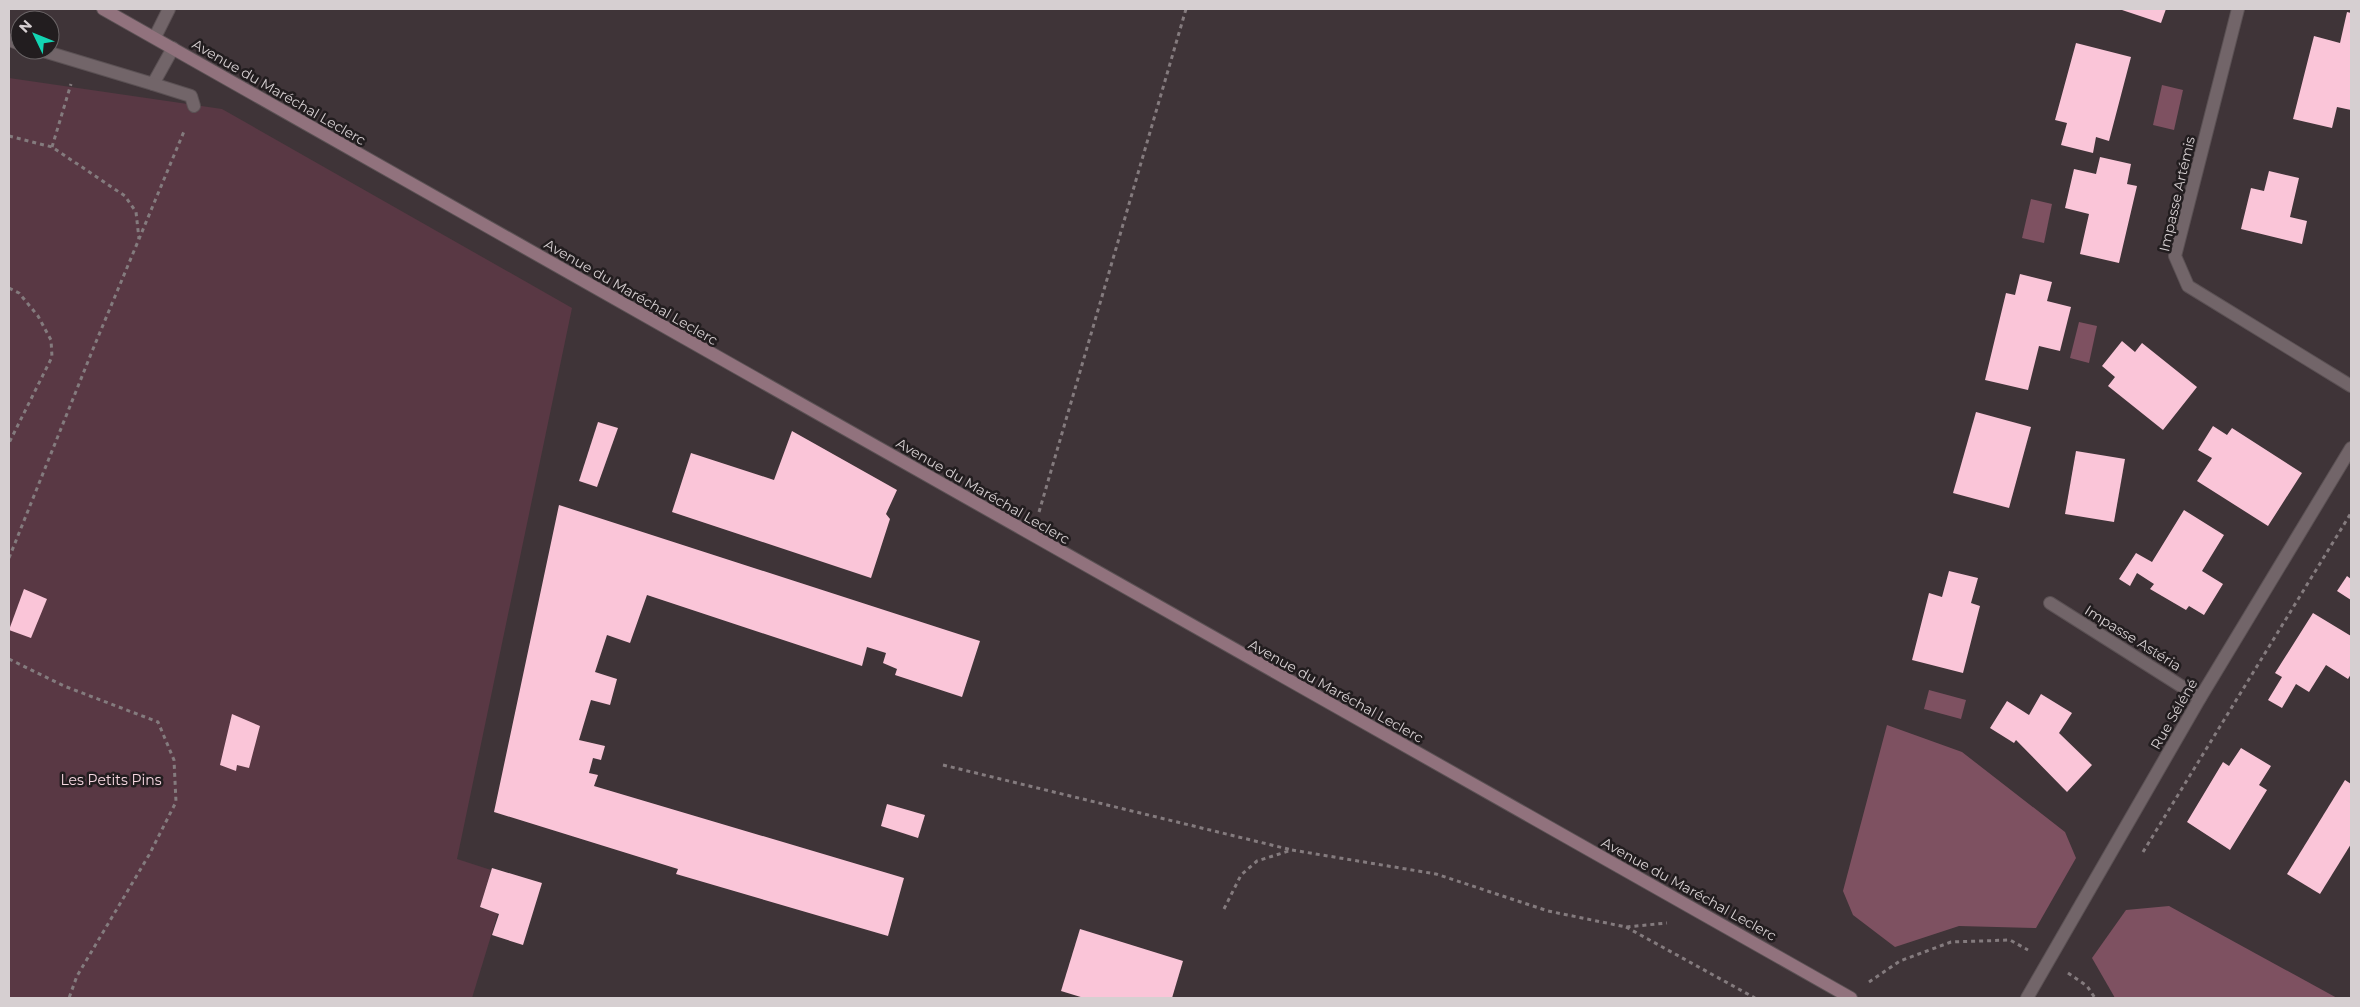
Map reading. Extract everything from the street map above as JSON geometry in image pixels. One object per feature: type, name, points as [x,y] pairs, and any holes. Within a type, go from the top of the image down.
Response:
[{"type":"main road","name":"Avenue du Maréchal Leclerc","points":[[103,9],[1850,998]]},
{"type":"street","points":[[155,38],[169,9]]},
{"type":"street","name":"Impasse Artémis","points":[[2238,9],[2175,256],[2188,286],[2351,386]]},
{"type":"street","points":[[153,84],[173,48]]},
{"type":"street","points":[[60,57],[102,67],[191,96],[194,106]]},
{"type":"street","name":"Rue Séléné","points":[[2027,998],[2200,698],[2351,448]]},
{"type":"street","name":"Impasse Astéria","points":[[2050,603],[2200,698]]},
{"type":"path","points":[[1032,536],[1186,9]]},
{"type":"path","points":[[52,147],[76,62]]},
{"type":"path","points":[[9,558],[194,106]]},
{"type":"path","points":[[9,136],[52,147],[125,196],[136,212],[139,242]]},
{"type":"path","points":[[9,288],[19,293],[38,316],[51,340],[52,357],[9,443]]},
{"type":"path","points":[[2140,856],[2351,513]]},
{"type":"path","points":[[9,659],[64,686],[158,722],[174,760],[176,802],[149,856],[77,976],[69,998]]},
{"type":"path","points":[[943,765],[1292,850],[1436,874],[1548,911],[1626,927],[1755,998]]},
{"type":"path","points":[[1224,909],[1241,875],[1252,865],[1257,861],[1292,850]]},
{"type":"path","points":[[1626,927],[1710,918]]},
{"type":"path","points":[[1850,998],[1900,961],[1951,942],[2010,940],[2087,986],[2095,998]]},
{"type":"path","points":[[2068,974],[2073,965]]},
{"type":"green space","name":"Les Petits Pins","points":[[9,78],[222,109],[572,308],[457,859],[491,870],[480,908],[498,913],[472,998],[9,998]]},
{"type":"shaded area","points":[[2162,85],[2183,90],[2174,130],[2153,125]]},
{"type":"shaded area","points":[[2031,199],[2052,204],[2044,243],[2022,238]]},
{"type":"shaded area","points":[[2079,322],[2097,326],[2089,363],[2070,358]]},
{"type":"shaded area","points":[[1929,690],[1966,700],[1961,719],[1924,709]]},
{"type":"shaded area","points":[[1887,725],[1962,752],[2065,832],[2076,858],[2036,928],[1959,926],[1895,947],[1853,915],[1843,891]]},
{"type":"shaded area","points":[[2169,906],[2337,998],[2115,998],[2092,958],[2126,910]]},
{"type":"building","points":[[2119,9],[2166,9],[2161,23]]},
{"type":"building","points":[[2347,12],[2351,13],[2351,110],[2337,107],[2332,128],[2293,119],[2314,36],[2340,43]]},
{"type":"building","points":[[2076,43],[2131,57],[2109,141],[2096,137],[2093,153],[2061,145],[2067,123],[2055,120]]},
{"type":"building","points":[[2100,157],[2131,164],[2127,184],[2137,186],[2119,263],[2080,254],[2089,214],[2065,208],[2074,169],[2096,174]]},
{"type":"building","points":[[2269,171],[2299,178],[2290,217],[2307,221],[2302,244],[2241,229],[2251,188],[2264,191]]},
{"type":"building","points":[[2020,274],[2052,282],[2047,301],[2071,307],[2060,351],[2039,346],[2028,390],[1985,380],[2006,293],[2015,295]]},
{"type":"building","points":[[2122,341],[2135,352],[2142,343],[2197,387],[2163,430],[2108,386],[2115,377],[2102,366]]},
{"type":"building","points":[[1976,412],[2031,427],[2009,508],[1953,493]]},
{"type":"building","points":[[598,422],[618,428],[597,487],[579,481]]},
{"type":"building","points":[[2213,426],[2227,435],[2232,428],[2302,473],[2268,526],[2197,481],[2212,458],[2198,450]]},
{"type":"building","points":[[792,431],[897,490],[886,514],[890,519],[871,578],[672,512],[691,453],[774,480]]},
{"type":"building","points":[[2076,451],[2125,459],[2114,522],[2065,514]]},
{"type":"building","points":[[559,505],[980,641],[962,697],[895,675],[897,669],[883,663],[886,653],[867,647],[862,666],[647,595],[630,643],[607,635],[595,672],[617,679],[610,705],[591,700],[579,740],[605,746],[601,760],[593,758],[589,773],[598,775],[594,786],[904,878],[888,936],[676,874],[678,869],[494,812]]},
{"type":"building","points":[[2184,510],[2224,535],[2202,571],[2223,584],[2204,615],[2189,606],[2186,610],[2150,589],[2154,584],[2137,573],[2130,586],[2119,579],[2136,553],[2152,562]]},
{"type":"building","points":[[1949,571],[1978,578],[1971,603],[1980,606],[1963,673],[1912,660],[1929,593],[1942,597]]},
{"type":"building","points":[[2347,576],[2351,579],[2351,600],[2337,591]]},
{"type":"building","points":[[24,589],[47,599],[31,638],[9,630]]},
{"type":"building","points":[[2313,613],[2351,636],[2351,674],[2348,679],[2326,665],[2309,692],[2296,684],[2282,708],[2268,700],[2282,677],[2275,673]]},
{"type":"building","points":[[2041,694],[2072,713],[2059,733],[2092,765],[2067,792],[2016,740],[2014,743],[1990,728],[2007,701],[2029,715]]},
{"type":"building","points":[[232,714],[260,726],[249,768],[237,765],[236,771],[220,765]]},
{"type":"building","points":[[2241,748],[2271,766],[2259,785],[2267,790],[2230,850],[2187,822],[2223,762],[2229,766]]},
{"type":"building","points":[[2345,780],[2351,784],[2351,844],[2320,894],[2287,874]]},
{"type":"building","points":[[887,804],[925,815],[918,838],[881,826]]},
{"type":"building","points":[[492,868],[542,883],[523,945],[492,935],[499,914],[480,907]]},
{"type":"building","points":[[1080,929],[1183,961],[1172,998],[1084,998],[1061,991]]}]
